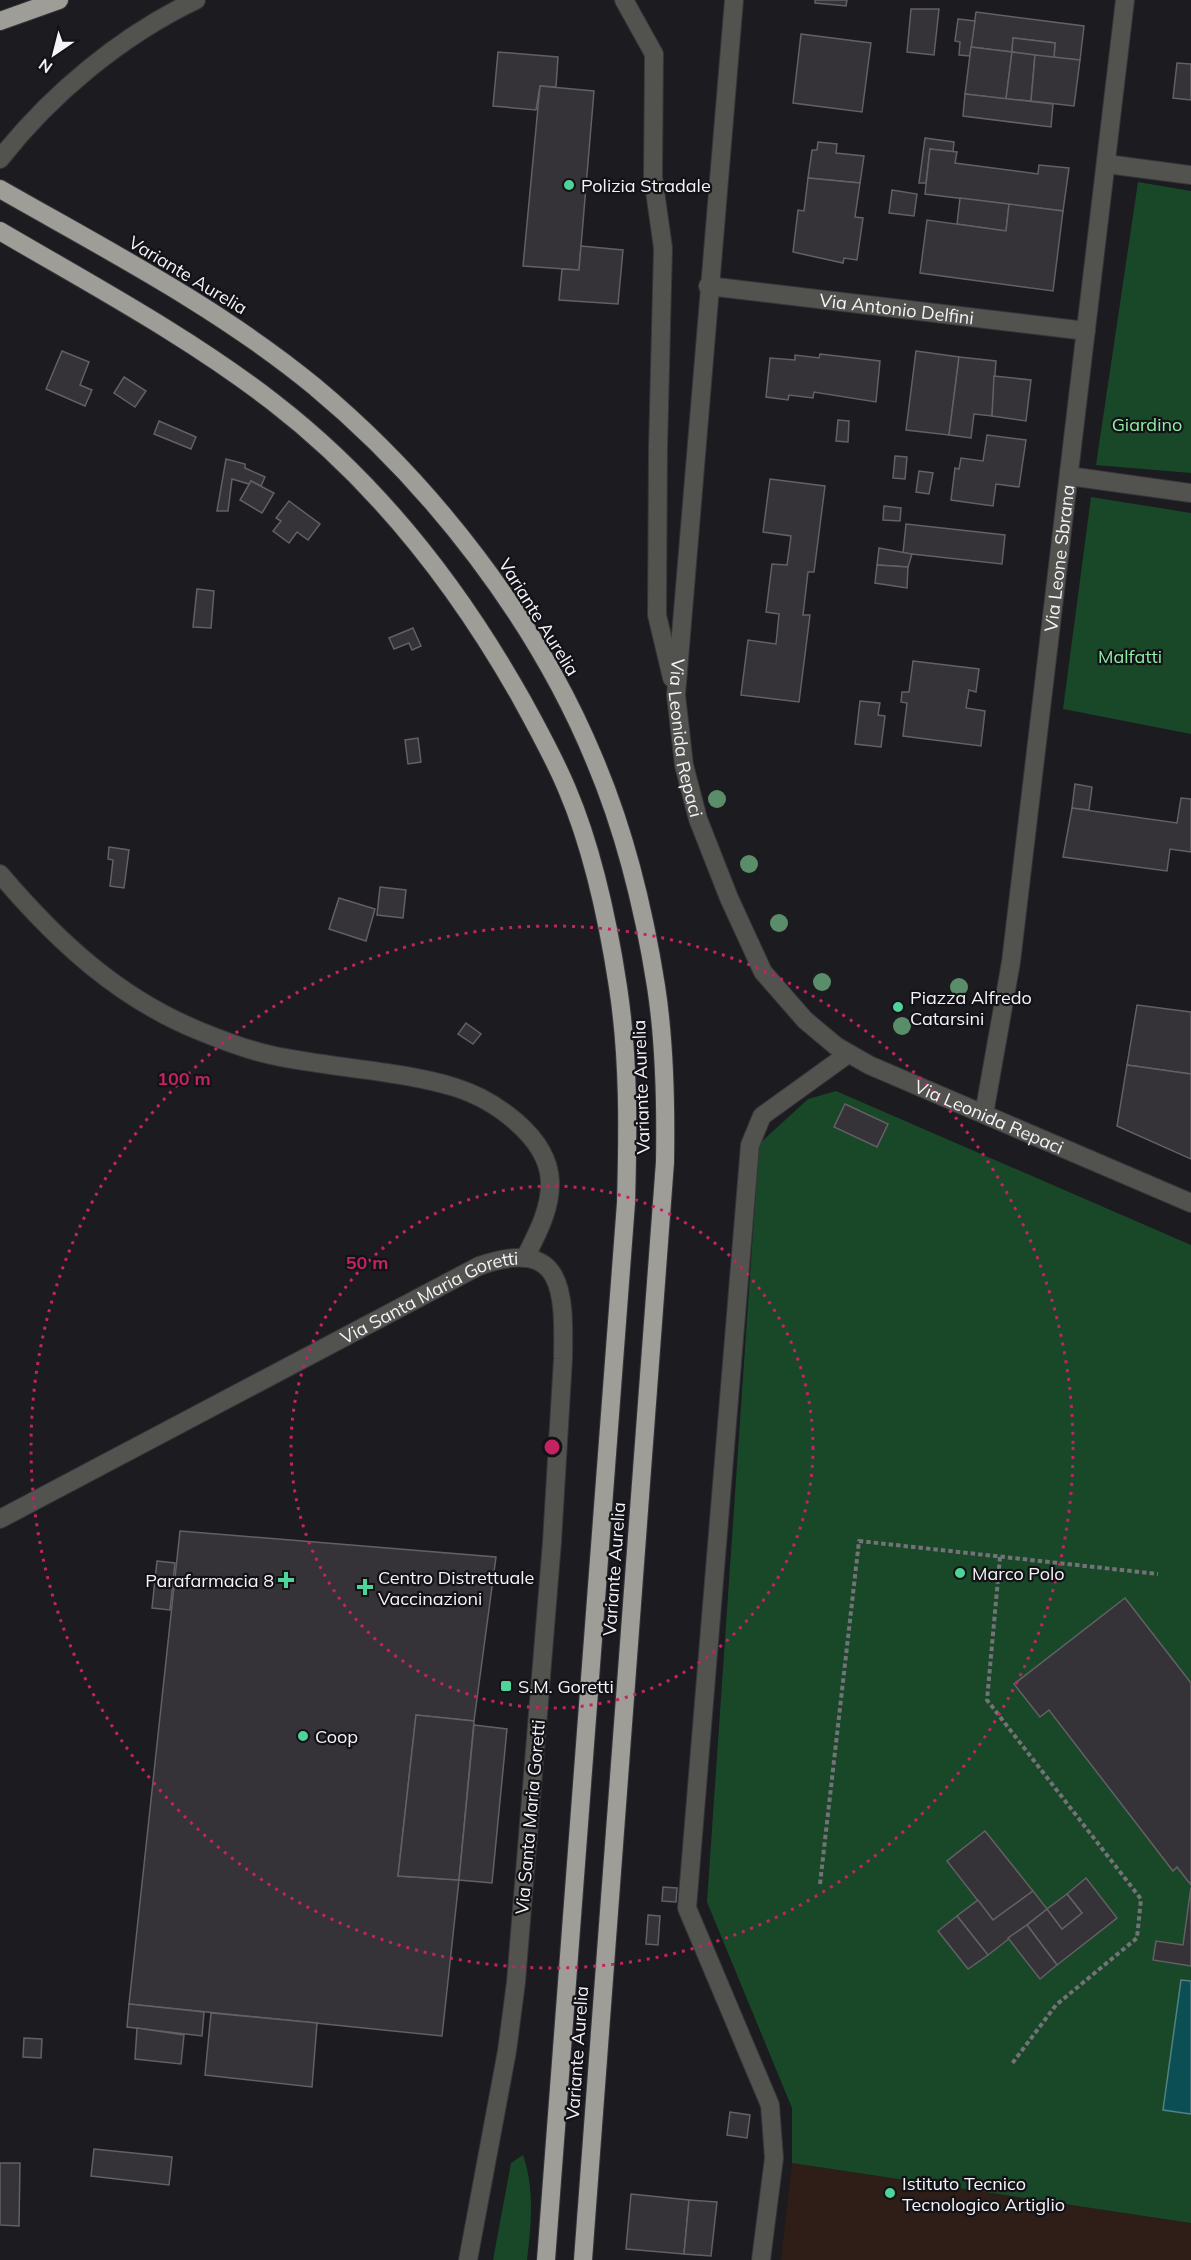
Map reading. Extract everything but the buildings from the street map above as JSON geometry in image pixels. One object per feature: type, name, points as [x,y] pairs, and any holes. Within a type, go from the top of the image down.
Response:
[{"type":"highway","points":[[0,21],[59,0]]},
{"type":"highway","name":"Variante Aurelia","points":[[0,189],[195,303],[263,347],[338,407],[422,491],[490,576],[533,642],[595,761],[617,820],[637,893],[661,1024],[665,1162],[583,2260]]},
{"type":"highway","name":"Variante Aurelia","points":[[0,231],[215,360],[273,402],[325,444],[389,511],[454,590],[508,675],[568,790],[592,864],[618,987],[626,1054],[628,1126],[626,1203],[546,2260]]},
{"type":"street","points":[[0,159],[30,124],[83,76],[139,34],[196,0]]},
{"type":"street","points":[[624,0],[654,54],[652,177],[663,248],[657,615],[676,694]]},
{"type":"street","name":"Via Leonida Repaci","points":[[734,0],[708,286],[676,694],[684,765],[698,819],[744,936],[763,972],[780,995],[805,1020],[848,1054],[906,1083],[1191,1203]]},
{"type":"street","name":"Via Leone Sbrana","points":[[984,1114],[1011,962],[1125,0]]},
{"type":"street","points":[[1107,164],[1191,175]]},
{"type":"street","name":"Via Antonio Delfini","points":[[708,286],[1086,331]]},
{"type":"street","points":[[1069,476],[1191,493]]},
{"type":"street","points":[[0,874],[35,916],[84,962],[116,986],[181,1023],[272,1055],[456,1088],[501,1112],[522,1128],[536,1145],[549,1173],[548,1202],[525,1258]]},
{"type":"street","points":[[761,2260],[774,2158],[770,2104],[687,1908],[750,1144],[762,1116],[848,1054]]},
{"type":"street","name":"Via Santa Maria Goretti","points":[[0,1519],[479,1266],[505,1259],[525,1258],[538,1261],[552,1273],[562,1294],[564,1307],[563,1370],[552,1542],[516,1982],[507,2051],[468,2260]]},
{"type":"path","points":[[820,1884],[859,1541],[1158,1574]]},
{"type":"path","points":[[1000,1557],[987,1700],[1141,1899],[1137,1938],[1056,2005],[1011,2064]]},
{"type":"shaded area","name":"Istituto Tecnico Tecnologico Artiglio","points":[[792,2163],[1191,2223],[1191,2260],[781,2260]]},
{"type":"green space","name":"Giardino","points":[[1138,182],[1191,191],[1191,473],[1096,465]]},
{"type":"green space","name":"Malfatti","points":[[1091,497],[1191,513],[1191,734],[1063,709]]},
{"type":"green space","name":"Marco Polo","points":[[836,1091],[1191,1245],[1191,2223],[792,2163],[792,2108],[707,1902],[759,1144],[808,1099]]},
{"type":"green space","points":[[523,2155],[531,2194],[527,2260],[493,2260],[511,2163]]},
{"type":"water","points":[[1181,1980],[1191,1981],[1191,2114],[1163,2110]]},
{"type":"place","name":"Polizia Stradale","points":[[569,185]]},
{"type":"place","name":"Piazza Alfredo Catarsini","points":[[898,1007]]},
{"type":"place","name":"Marco Polo","points":[[960,1573]]},
{"type":"place","name":"Parafarmacia 8","points":[[286,1580]]},
{"type":"place","name":"Centro Distrettuale Vaccinazioni","points":[[365,1587]]},
{"type":"place","name":"S.M. Goretti","points":[[506,1686]]},
{"type":"place","name":"Coop","points":[[303,1736]]},
{"type":"place","name":"Istituto Tecnico Tecnologico Artiglio","points":[[890,2193]]}]
